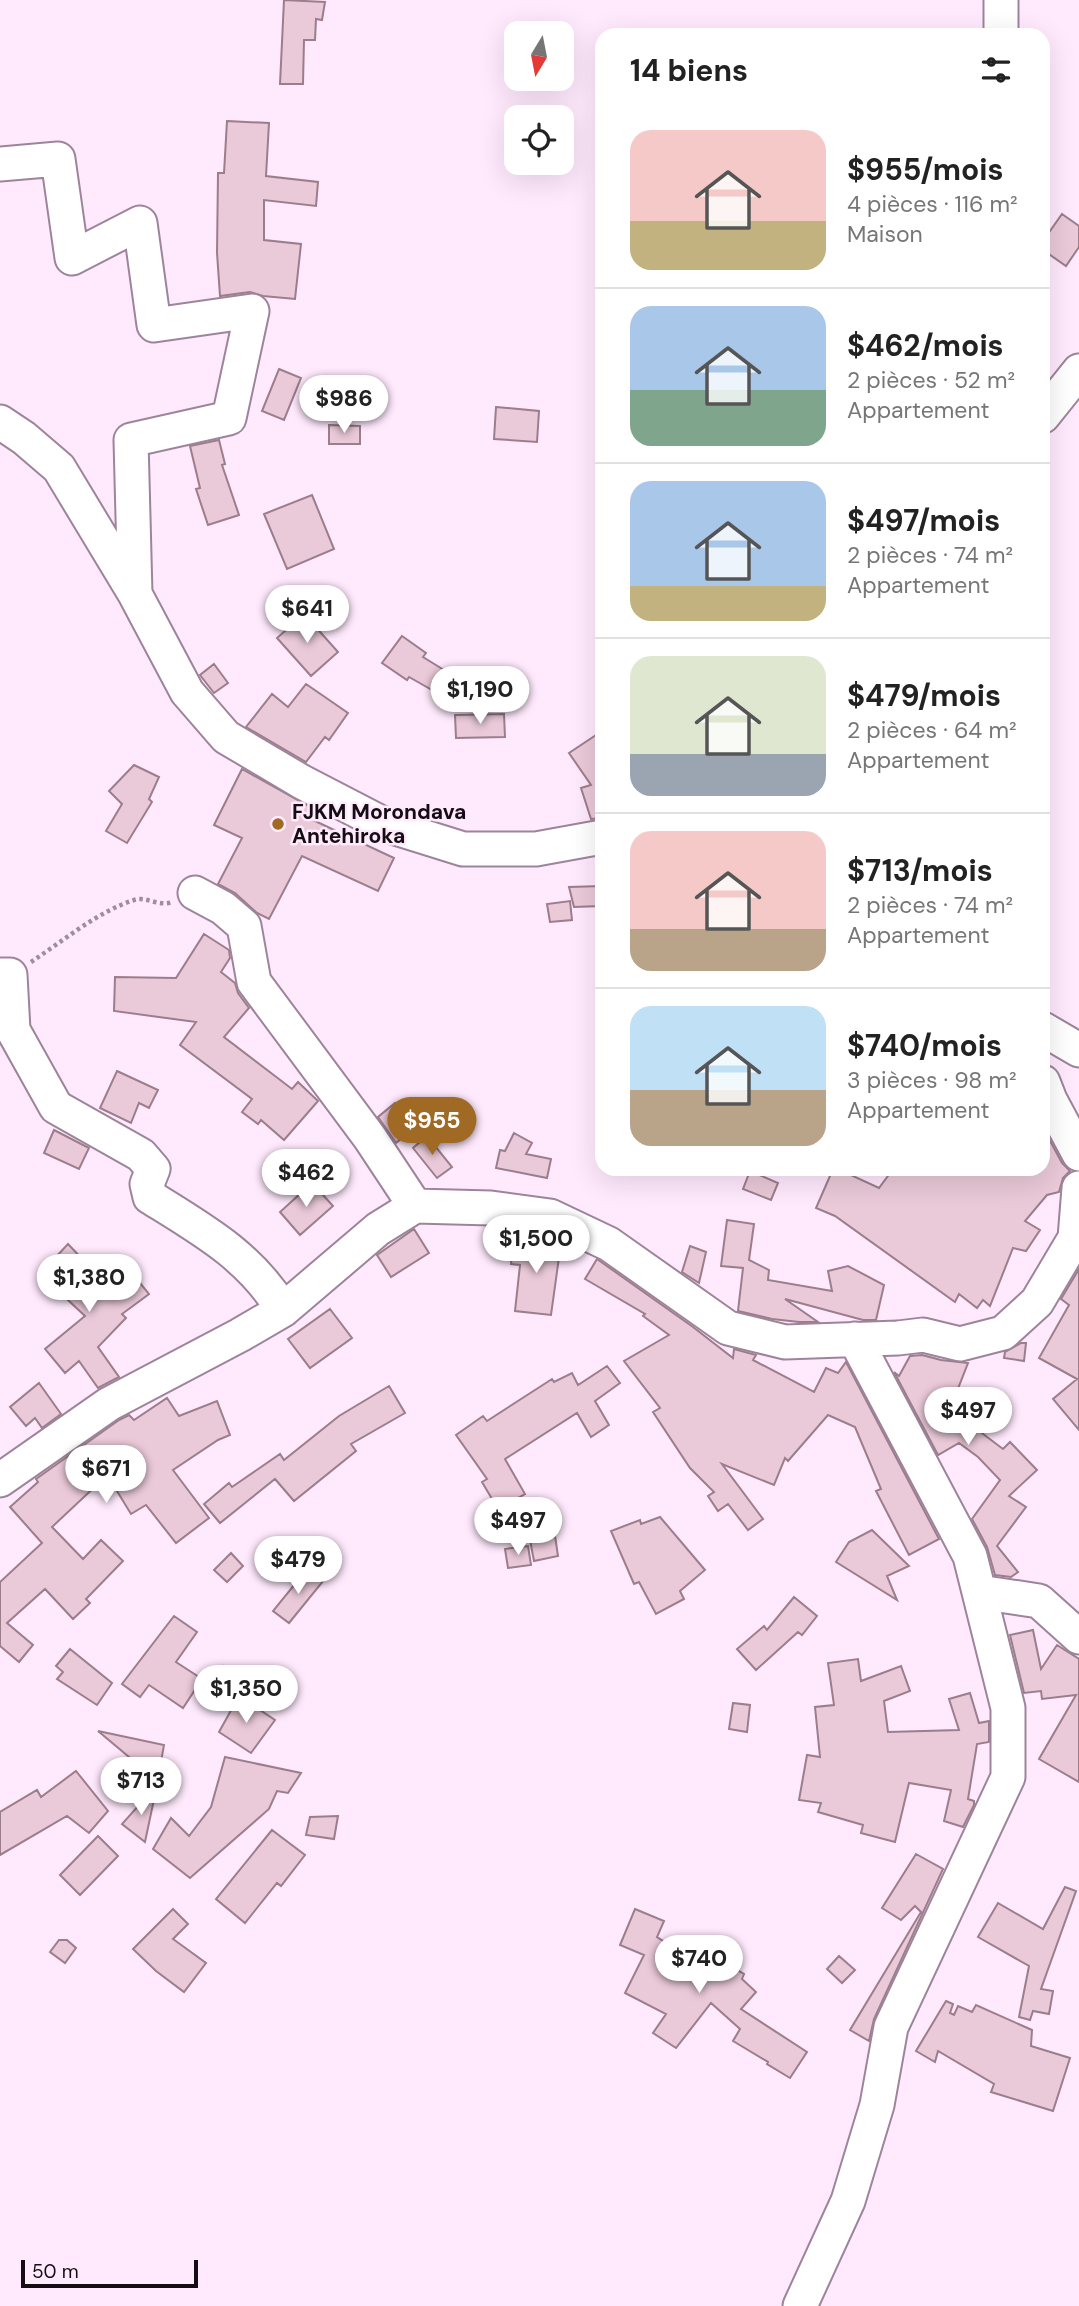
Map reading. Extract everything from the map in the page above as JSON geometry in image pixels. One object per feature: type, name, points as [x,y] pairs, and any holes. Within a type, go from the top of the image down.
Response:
[{"type":"street","points":[[1000,0],[1001,28]]},
{"type":"street","points":[[0,164],[58,159],[72,258],[140,223],[154,325],[252,311],[229,418],[131,440],[135,594]]},
{"type":"street","points":[[1050,407],[1079,371]]},
{"type":"street","points":[[1050,423],[1063,413],[1079,411]]},
{"type":"street","points":[[0,422],[24,438],[59,468],[135,594],[187,692],[226,737],[302,782],[383,824],[463,849],[536,849],[595,838]]},
{"type":"street","points":[[195,893],[223,908],[244,926],[254,982],[370,1138],[415,1206]]},
{"type":"street","points":[[5,975],[13,1030],[56,1107],[141,1155],[153,1170],[147,1184],[150,1197],[223,1243],[269,1287],[283,1310]]},
{"type":"street","points":[[1050,1032],[1079,1050]]},
{"type":"street","points":[[1050,1102],[1079,1154]]},
{"type":"street","points":[[0,1479],[109,1404],[283,1310],[378,1229],[415,1206],[491,1209],[550,1216],[609,1244],[728,1328],[785,1342],[923,1335],[960,1344],[1003,1333],[1037,1302],[1074,1238],[1079,1188]]},
{"type":"street","points":[[800,2306],[848,2201],[877,2105],[891,2027],[1008,1777],[1008,1708],[970,1556],[855,1339]]},
{"type":"street","points":[[979,1592],[1039,1601],[1079,1637]]},
{"type":"path","points":[[5,975],[101,916],[137,899],[166,905],[195,893]]},
{"type":"building","points":[[284,0],[325,2],[322,20],[316,19],[315,40],[304,40],[303,84],[280,84]]},
{"type":"building","points":[[227,121],[269,123],[266,176],[318,182],[316,206],[264,200],[264,240],[301,244],[295,299],[250,292],[220,296],[217,253],[218,173],[224,173]]},
{"type":"building","points":[[1062,214],[1079,226],[1079,247],[1066,266],[1050,255],[1050,231]]},
{"type":"building","points":[[279,369],[301,378],[284,420],[262,411]]},
{"type":"building","points":[[496,407],[539,411],[537,442],[494,439]]},
{"type":"building","points":[[329,425],[360,426],[360,444],[329,444]]},
{"type":"building","points":[[219,440],[225,464],[222,465],[239,515],[208,525],[196,489],[200,488],[190,446]]},
{"type":"building","points":[[312,495],[334,549],[287,569],[264,514]]},
{"type":"building","points":[[304,614],[338,652],[311,676],[277,638]]},
{"type":"building","points":[[402,636],[426,653],[423,657],[457,678],[446,698],[409,677],[407,680],[382,663]]},
{"type":"building","points":[[214,664],[228,683],[214,693],[200,675]]},
{"type":"building","points":[[306,684],[348,713],[329,740],[325,737],[306,762],[246,727],[272,694],[288,707]]},
{"type":"building","points":[[504,714],[505,737],[456,738],[455,715]]},
{"type":"building","points":[[595,736],[595,819],[591,819],[581,788],[591,785],[569,753]]},
{"type":"building","points":[[134,765],[159,777],[149,799],[152,802],[127,843],[106,831],[122,804],[109,791]]},
{"type":"building","points":[[242,769],[319,812],[315,821],[394,858],[378,891],[302,856],[269,919],[257,913],[235,893],[218,884],[242,838],[214,825]]},
{"type":"building","points":[[595,886],[595,906],[574,907],[569,887]]},
{"type":"building","points":[[570,901],[572,920],[550,922],[547,904]]},
{"type":"building","points":[[204,934],[229,950],[230,958],[221,972],[235,983],[238,993],[249,1008],[224,1037],[292,1089],[298,1082],[318,1101],[284,1140],[261,1120],[258,1124],[242,1112],[252,1099],[180,1045],[196,1022],[114,1011],[115,977],[176,978]]},
{"type":"building","points":[[117,1071],[158,1090],[149,1108],[139,1103],[131,1123],[100,1108]]},
{"type":"building","points":[[395,1103],[415,1127],[396,1143],[378,1117]]},
{"type":"building","points":[[54,1130],[89,1148],[79,1169],[44,1153]]},
{"type":"building","points":[[514,1133],[532,1143],[526,1154],[551,1159],[547,1178],[496,1168],[500,1150],[505,1151]]},
{"type":"building","points":[[427,1136],[452,1167],[437,1178],[413,1148]]},
{"type":"building","points":[[1050,1141],[1062,1163],[1070,1171],[1063,1178],[1059,1192],[1047,1195],[1025,1221],[1040,1230],[1026,1251],[1013,1248],[990,1306],[983,1300],[977,1308],[959,1294],[955,1302],[835,1216],[816,1208],[830,1176],[853,1176],[879,1188],[888,1176],[1050,1176]]},
{"type":"building","points":[[748,1176],[762,1176],[778,1183],[771,1200],[743,1189]]},
{"type":"building","points":[[312,1183],[333,1206],[300,1235],[280,1212]]},
{"type":"building","points":[[727,1220],[754,1224],[749,1260],[769,1270],[768,1280],[832,1291],[828,1271],[848,1266],[884,1285],[876,1320],[863,1320],[785,1299],[818,1322],[772,1319],[738,1311],[743,1268],[721,1266]]},
{"type":"building","points":[[414,1229],[429,1253],[391,1277],[377,1255]]},
{"type":"building","points":[[514,1238],[561,1243],[551,1315],[515,1311],[520,1265],[511,1264]]},
{"type":"building","points":[[68,1244],[120,1291],[136,1278],[149,1294],[122,1314],[126,1318],[98,1347],[119,1377],[98,1388],[79,1361],[65,1373],[45,1349],[85,1316],[40,1274]]},
{"type":"building","points":[[690,1246],[706,1252],[699,1283],[682,1272]]},
{"type":"building","points":[[597,1259],[733,1358],[734,1349],[756,1355],[753,1360],[814,1392],[826,1368],[838,1373],[846,1362],[939,1539],[909,1555],[876,1491],[881,1489],[855,1427],[828,1415],[788,1461],[785,1458],[774,1485],[722,1464],[763,1519],[748,1530],[728,1504],[718,1511],[708,1496],[714,1492],[690,1468],[653,1412],[660,1408],[624,1361],[669,1335],[643,1316],[645,1314],[585,1279]]},
{"type":"building","points":[[1079,1269],[1079,1430],[1053,1399],[1077,1379],[1039,1358],[1069,1305],[1061,1299]]},
{"type":"building","points":[[330,1309],[352,1338],[310,1368],[288,1339]]},
{"type":"building","points":[[1026,1343],[1024,1361],[1004,1358],[1005,1352]]},
{"type":"building","points":[[922,1355],[968,1363],[950,1409],[1003,1449],[1010,1442],[1037,1470],[1009,1496],[1026,1507],[997,1546],[1018,1572],[1011,1577],[995,1575],[987,1547],[972,1519],[1000,1480],[978,1457],[959,1443],[938,1455],[894,1372],[899,1376],[910,1356]]},
{"type":"building","points":[[607,1366],[620,1383],[595,1401],[609,1425],[591,1437],[577,1413],[505,1459],[525,1494],[498,1509],[482,1482],[487,1479],[456,1435],[483,1416],[487,1421],[552,1379],[554,1382],[572,1373],[578,1385]]},
{"type":"building","points":[[39,1383],[61,1414],[42,1428],[35,1418],[26,1426],[10,1407]]},
{"type":"building","points":[[389,1386],[405,1413],[351,1444],[356,1451],[294,1501],[275,1479],[220,1523],[204,1504],[229,1483],[232,1487],[280,1454],[284,1460],[339,1416]]},
{"type":"building","points":[[167,1398],[179,1416],[217,1401],[230,1435],[173,1470],[209,1518],[176,1543],[146,1505],[131,1514],[112,1483],[106,1487],[101,1481],[52,1527],[83,1559],[101,1540],[123,1561],[86,1599],[90,1603],[73,1619],[45,1589],[7,1623],[33,1645],[19,1662],[0,1646],[0,1582],[42,1543],[10,1507],[38,1482],[36,1479],[119,1420],[129,1415],[134,1420]]},
{"type":"building","points":[[660,1517],[705,1570],[680,1591],[684,1599],[656,1614],[639,1582],[634,1584],[611,1531],[640,1520],[641,1524]]},
{"type":"building","points":[[872,1530],[909,1566],[887,1576],[897,1600],[836,1562],[849,1542]]},
{"type":"building","points":[[555,1536],[558,1556],[534,1561],[530,1540]]},
{"type":"building","points":[[528,1546],[531,1565],[508,1568],[505,1549]]},
{"type":"building","points":[[231,1553],[243,1566],[227,1582],[214,1570]]},
{"type":"building","points":[[308,1568],[324,1580],[289,1623],[273,1611]]},
{"type":"building","points":[[794,1597],[817,1616],[802,1635],[798,1632],[756,1670],[737,1649],[764,1626],[767,1630]]},
{"type":"building","points":[[174,1616],[197,1632],[176,1662],[202,1679],[183,1708],[149,1685],[140,1697],[122,1684]]},
{"type":"building","points":[[1033,1630],[1041,1669],[1057,1645],[1079,1659],[1079,1782],[1039,1759],[1076,1695],[1042,1699],[1041,1691],[1024,1693],[1010,1635]]},
{"type":"building","points":[[70,1649],[112,1683],[97,1705],[57,1679],[63,1672],[56,1666]]},
{"type":"building","points":[[858,1659],[861,1681],[901,1666],[910,1691],[884,1701],[888,1732],[959,1730],[949,1699],[970,1693],[979,1723],[989,1721],[989,1742],[977,1744],[968,1799],[974,1801],[974,1805],[963,1827],[944,1821],[951,1790],[909,1783],[895,1842],[861,1833],[863,1825],[818,1812],[821,1803],[799,1800],[807,1755],[820,1757],[815,1707],[834,1705],[828,1663]]},
{"type":"building","points":[[224,1666],[246,1681],[232,1701],[210,1687]]},
{"type":"building","points":[[239,1696],[275,1720],[251,1753],[219,1732]]},
{"type":"building","points":[[733,1703],[750,1705],[747,1732],[729,1729]]},
{"type":"building","points":[[98,1731],[164,1745],[160,1767],[135,1762]]},
{"type":"building","points":[[225,1757],[301,1773],[288,1793],[277,1791],[269,1809],[190,1878],[153,1849],[171,1818],[189,1836],[211,1807]]},
{"type":"building","points":[[76,1771],[108,1811],[89,1833],[67,1816],[0,1855],[0,1812],[37,1790],[41,1797]]},
{"type":"building","points":[[157,1785],[145,1842],[122,1824]]},
{"type":"building","points":[[338,1816],[334,1839],[306,1835],[310,1817]]},
{"type":"building","points":[[272,1830],[305,1855],[281,1886],[277,1883],[245,1923],[216,1899]]},
{"type":"building","points":[[98,1836],[118,1856],[80,1895],[60,1875]]},
{"type":"building","points":[[916,1854],[943,1869],[874,2019],[869,2041],[850,2030],[921,1912],[915,1906],[901,1920],[882,1908]]},
{"type":"building","points":[[1065,1887],[1076,1891],[1041,1989],[1053,1991],[1049,2014],[1033,2011],[1030,2020],[1019,2017],[1029,1966],[978,1937],[998,1903],[1043,1929]]},
{"type":"building","points":[[173,1909],[188,1924],[173,1939],[206,1963],[184,1992],[133,1949]]},
{"type":"building","points":[[635,1909],[664,1921],[657,1937],[708,1969],[714,1957],[744,1974],[742,1979],[756,1992],[741,2009],[807,2052],[790,2078],[733,2041],[740,2029],[711,2003],[676,2048],[653,2033],[666,2014],[625,1993],[644,1955],[620,1945]]},
{"type":"building","points":[[59,1940],[67,1940],[76,1948],[65,1963],[50,1952]]},
{"type":"building","points":[[839,1956],[855,1970],[842,1983],[827,1969]]},
{"type":"building","points":[[946,2001],[953,2004],[950,2013],[954,2015],[958,2006],[972,2012],[976,2005],[1032,2030],[1031,2046],[1070,2058],[1053,2111],[991,2092],[994,2084],[938,2051],[935,2062],[916,2051]]},
{"type":"place","name":"FJKM Morondava Antehiroka","points":[[278,824]]}]
